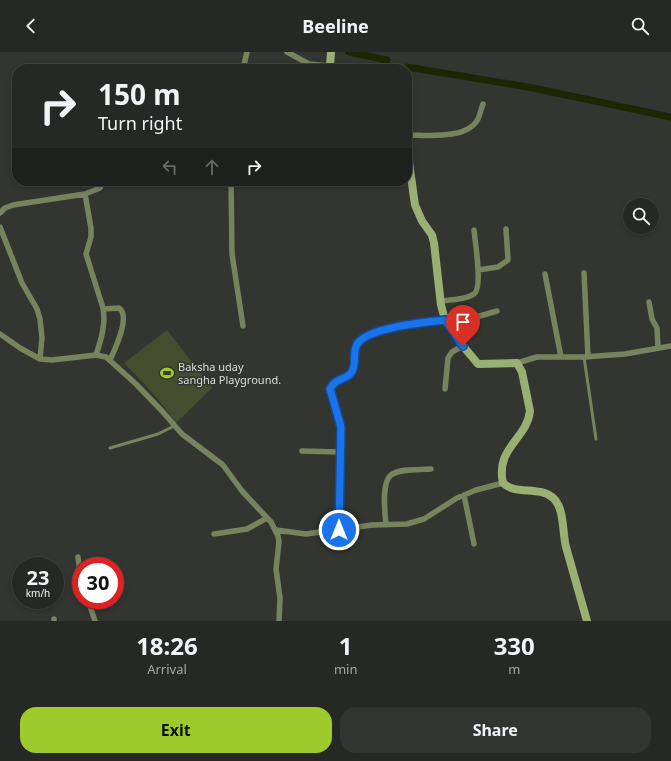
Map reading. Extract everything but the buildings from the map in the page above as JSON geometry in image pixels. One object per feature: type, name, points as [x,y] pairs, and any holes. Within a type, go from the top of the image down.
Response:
[{"type":"street","points":[[244,64],[247,52]]},
{"type":"street","points":[[287,52],[309,64],[331,62]]},
{"type":"street","points":[[412,135],[456,134],[467,131],[478,120],[483,104]]},
{"type":"street","points":[[1,211],[5,208],[27,202],[85,194],[100,188],[101,186]]},
{"type":"street","points":[[231,186],[232,254],[243,326]]},
{"type":"street","points":[[411,186],[415,204],[422,221],[432,235],[440,301],[447,322],[463,346],[478,364],[517,364],[537,358],[586,357],[625,354],[671,346]]},
{"type":"street","points":[[85,194],[91,228],[91,237],[86,254],[104,309],[103,332],[96,355]]},
{"type":"street","points":[[0,227],[22,283],[37,309],[40,319],[42,338],[40,358]]},
{"type":"street","points":[[478,270],[498,267],[508,260],[506,229]]},
{"type":"street","points":[[440,301],[470,296],[476,293],[479,281],[474,230]]},
{"type":"street","points":[[584,273],[586,357]]},
{"type":"street","points":[[545,274],[561,357]]},
{"type":"street","points":[[649,302],[652,319],[657,328],[658,348]]},
{"type":"street","points":[[104,309],[119,308],[123,313],[122,329],[110,360]]},
{"type":"street","points":[[339,530],[341,427],[330,389],[334,383],[352,372],[355,350],[358,343],[365,337],[382,330],[447,322],[497,311]]},
{"type":"street","points":[[0,334],[20,348],[40,358],[52,360],[96,355],[110,360],[162,411],[182,434],[223,465],[242,491],[276,530],[279,542],[276,569],[280,598],[279,621]]},
{"type":"street","points":[[445,389],[448,358],[452,352],[463,346]]},
{"type":"street","points":[[502,483],[501,477],[504,458],[509,447],[522,431],[530,411],[522,372],[517,364]]},
{"type":"street","points":[[302,451],[340,452]]},
{"type":"street","points":[[386,525],[384,495],[388,478],[391,475],[401,471],[431,469]]},
{"type":"street","points":[[276,530],[306,534],[407,524],[424,519],[476,490],[502,483],[511,488],[544,493],[555,500],[559,510],[566,545],[587,621]]},
{"type":"street","points":[[464,496],[474,544]]},
{"type":"street","points":[[214,534],[247,528],[267,518]]},
{"type":"street","points":[[91,609],[95,621]]},
{"type":"lane","points":[[586,357],[596,439]]},
{"type":"lane","points":[[110,448],[158,434],[174,426]]},
{"type":"green space","name":"Baksha uday sangha Playground.","points":[[167,330],[212,388],[176,423],[152,392],[124,363]]},
{"type":"waterway","points":[[349,52],[387,60]]},
{"type":"waterway","points":[[412,68],[528,87],[671,117]]},
{"type":"place","name":"Baksha uday sangha Playground.","points":[[167,373]]},
{"type":"route","points":[[339,530],[341,427],[330,389],[331,385],[352,372],[355,350],[358,343],[365,337],[382,330],[445,320],[463,346]]}]
